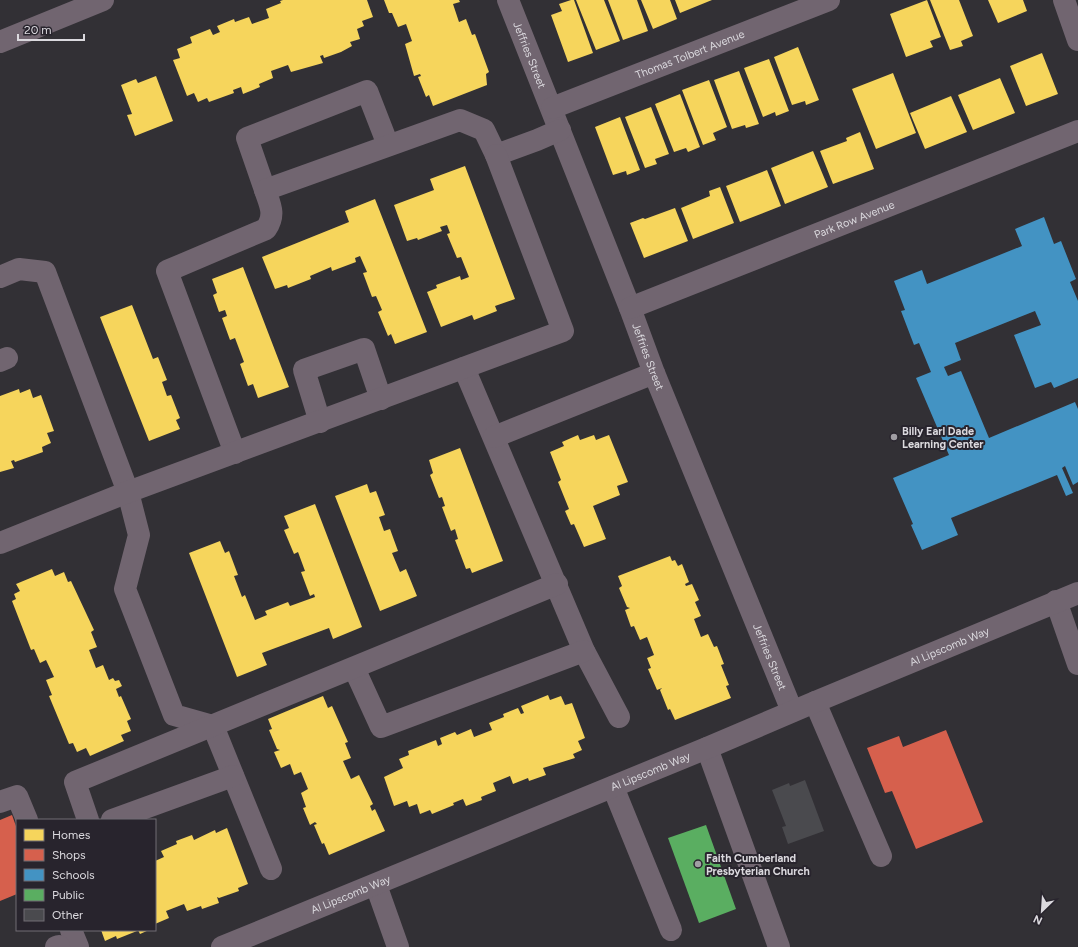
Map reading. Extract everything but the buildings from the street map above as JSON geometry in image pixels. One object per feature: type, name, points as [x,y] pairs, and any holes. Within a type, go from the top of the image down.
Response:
[{"type":"street","points":[[0,42],[103,0]]},
{"type":"street","name":"Jeffries Street","points":[[508,0],[552,108],[654,373],[792,711]]},
{"type":"street","name":"Thomas Tolbert Avenue","points":[[552,108],[829,0]]},
{"type":"street","points":[[1064,0],[1078,40]]},
{"type":"street","points":[[235,453],[167,271],[266,229],[271,222],[273,214],[247,138],[367,91],[388,145]]},
{"type":"street","points":[[0,543],[128,492],[563,331],[496,155],[484,130],[460,120],[265,190]]},
{"type":"street","points":[[496,155],[560,130]]},
{"type":"street","name":"Park Row Avenue","points":[[630,308],[1078,131]]},
{"type":"street","points":[[0,277],[19,269],[45,272],[128,492],[140,535],[125,589],[174,715],[213,726]]},
{"type":"street","points":[[320,422],[304,370],[364,349],[381,399]]},
{"type":"street","points":[[464,368],[557,584],[584,651],[619,717]]},
{"type":"street","points":[[494,437],[654,373]]},
{"type":"street","points":[[88,819],[75,782],[557,584]]},
{"type":"street","name":"Al Lipscomb Way","points":[[222,947],[613,787],[792,711],[1078,593]]},
{"type":"street","points":[[1056,601],[1078,664]]},
{"type":"street","points":[[354,668],[381,727],[584,651]]},
{"type":"street","points":[[815,702],[881,856]]},
{"type":"street","points":[[213,726],[271,870]]},
{"type":"street","points":[[707,748],[779,947]]},
{"type":"street","points":[[115,819],[233,776]]},
{"type":"street","points":[[613,787],[671,930]]},
{"type":"street","points":[[0,802],[17,796],[27,819]]},
{"type":"street","points":[[376,884],[398,947]]},
{"type":"place","name":"Billy Earl Dade Learning Center","points":[[894,437]]},
{"type":"place","name":"Faith Cumberland Presbyterian Church","points":[[698,864]]}]
